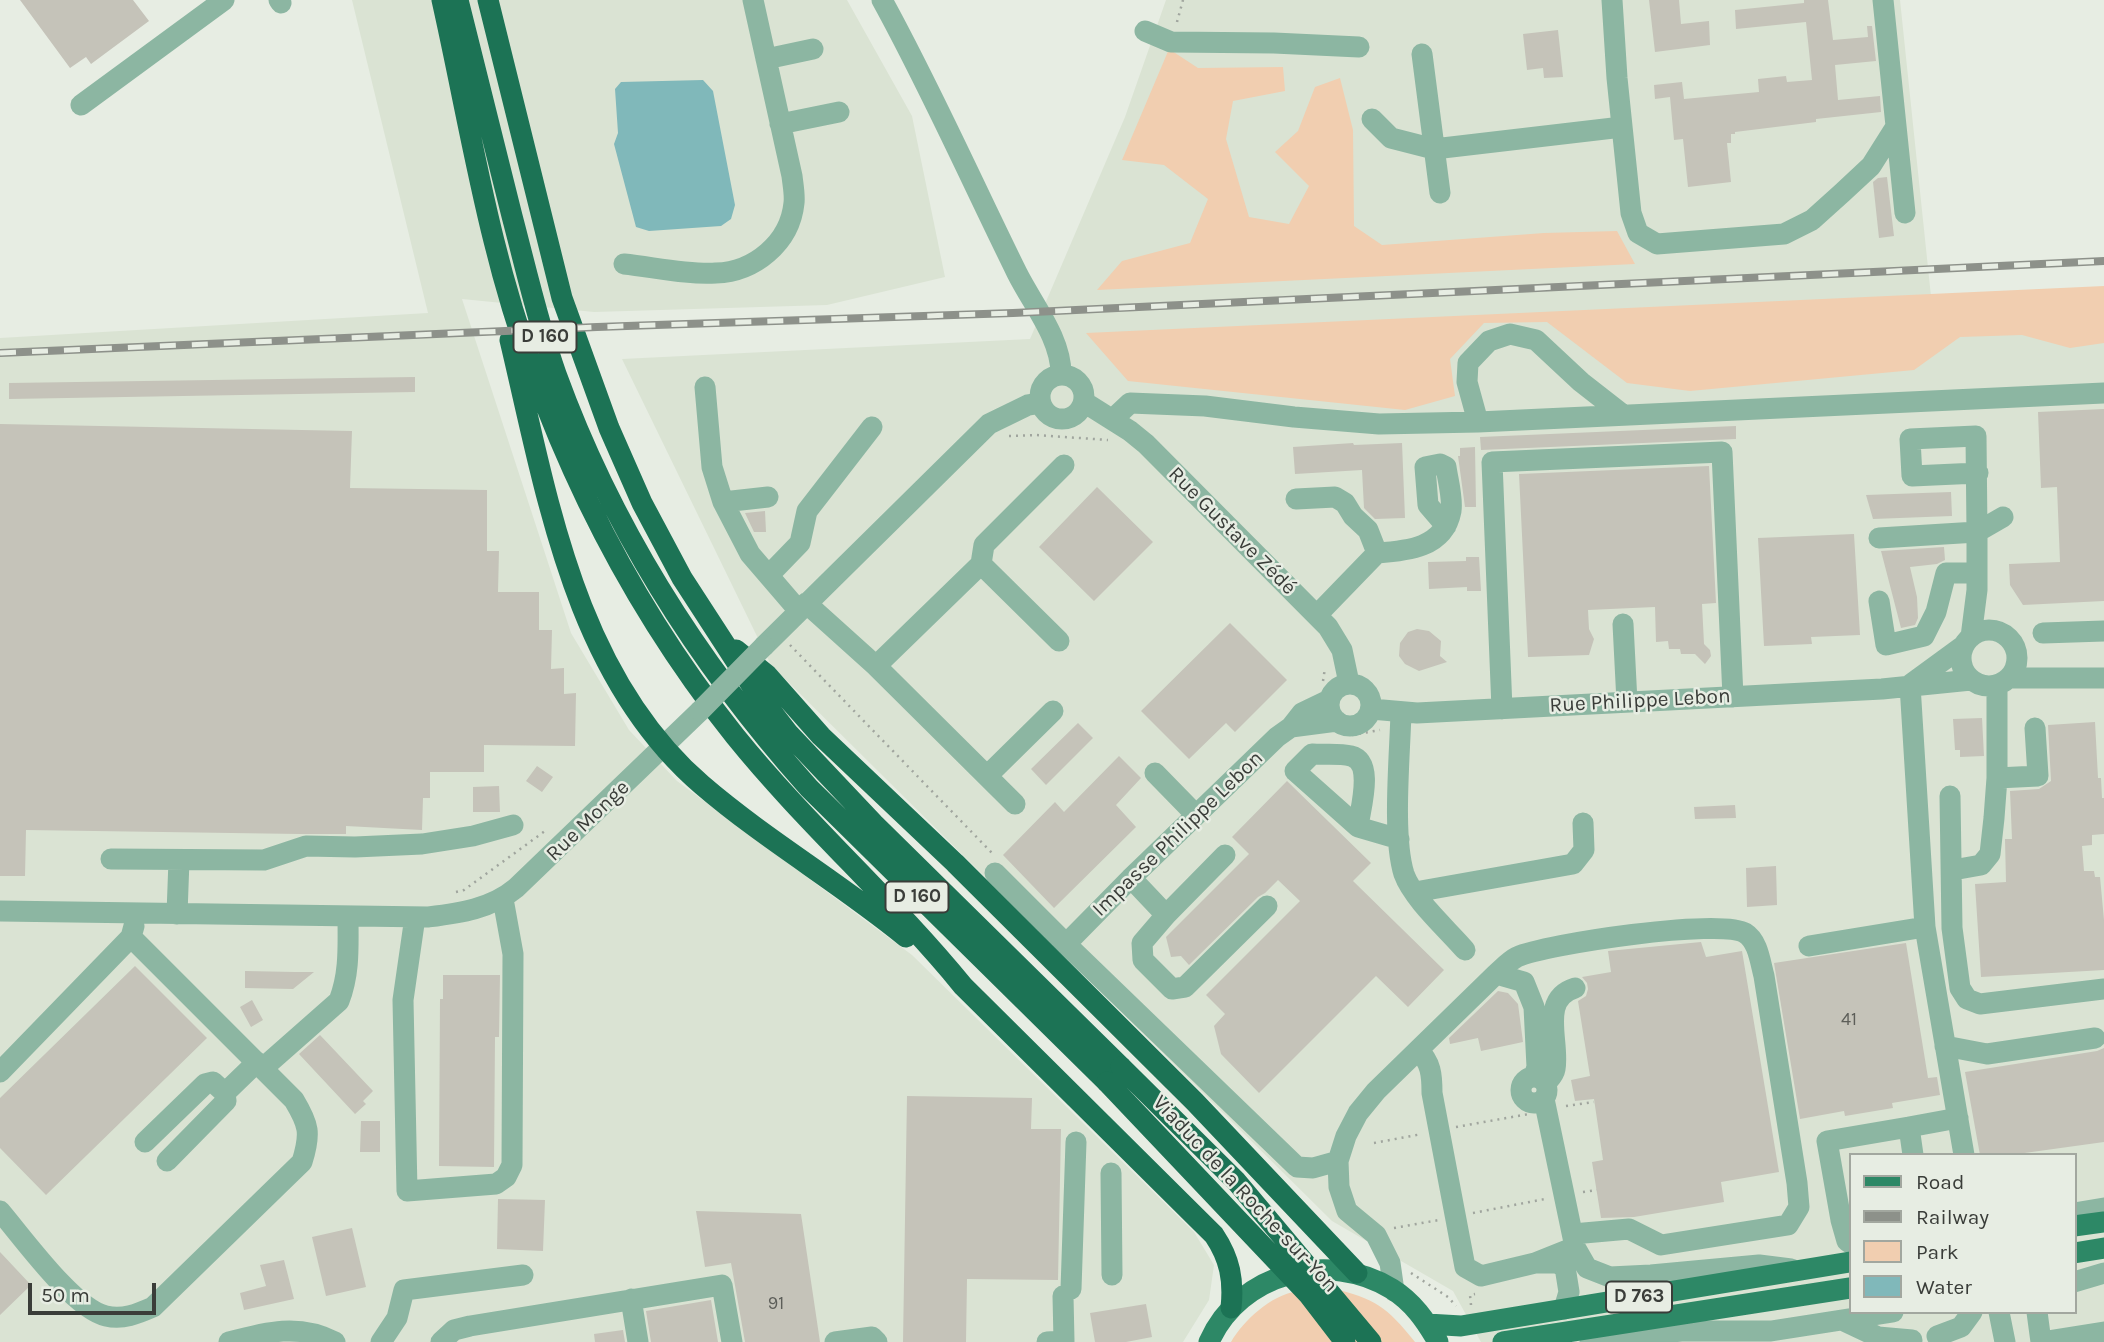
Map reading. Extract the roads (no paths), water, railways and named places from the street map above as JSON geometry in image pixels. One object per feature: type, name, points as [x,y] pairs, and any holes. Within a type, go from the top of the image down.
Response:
[{"type":"highway","points":[[442,0],[494,242],[533,369],[559,438],[599,524],[642,604],[665,640],[735,736],[769,776],[930,946],[963,986]]},
{"type":"highway","name":"D 160","points":[[458,0],[535,306],[556,373],[582,439],[619,517],[661,592],[698,648],[764,736],[809,788],[1114,1074]]},
{"type":"highway","name":"D 160","points":[[488,0],[562,298],[609,428],[642,503],[682,578],[754,689],[788,733],[1114,1074]]},
{"type":"highway","points":[[494,242],[495,272],[542,473],[571,580],[612,670],[636,712],[664,747],[700,783],[760,832],[867,905],[963,986],[1214,1235],[1225,1252],[1232,1275],[1231,1308]]},
{"type":"highway","points":[[719,635],[767,675],[821,736],[955,863],[1195,1102],[1357,1273]]},
{"type":"highway","name":"Viaduc de la Roche-sur-Yon","points":[[1114,1074],[1310,1295],[1345,1342]]},
{"type":"highway","name":"Viaduc de la Roche-sur-Yon","points":[[1114,1074],[1236,1181],[1371,1342]]},
{"type":"main road","points":[[2076,1226],[2104,1222]]},
{"type":"main road","points":[[2076,1253],[2104,1248]]},
{"type":"main road","name":"D 763","points":[[1433,1333],[1471,1324],[1848,1262]]},
{"type":"main road","points":[[1209,1342],[1231,1308],[1252,1290],[1276,1278],[1303,1270],[1330,1269],[1357,1273],[1394,1291],[1412,1306],[1433,1333]]},
{"type":"main road","name":"D 763","points":[[1503,1342],[1848,1288]]},
{"type":"street","points":[[624,264],[715,274],[740,270],[755,263],[771,250],[786,232],[794,204],[792,176],[753,0]]},
{"type":"street","points":[[882,0],[1017,273],[1053,339],[1061,362],[1061,374]]},
{"type":"street","points":[[891,0],[902,36]]},
{"type":"street","points":[[1612,0],[1632,213],[1638,233],[1657,244],[1784,234],[1812,220],[1871,166],[1895,128]]},
{"type":"street","points":[[1883,0],[1905,213]]},
{"type":"street","points":[[81,105],[220,2]]},
{"type":"street","points":[[1145,31],[1171,42],[1359,47]]},
{"type":"street","points":[[766,58],[813,49]]},
{"type":"street","points":[[1422,54],[1440,193]]},
{"type":"street","points":[[780,124],[839,112]]},
{"type":"street","points":[[1372,119],[1391,138],[1434,149],[1622,127]]},
{"type":"street","points":[[1478,422],[1467,382],[1468,363],[1489,341],[1510,334],[1536,341],[1581,382],[1622,414]]},
{"type":"street","points":[[1061,374],[1068,375],[1080,382],[1085,395],[1084,401],[1077,414],[1063,419],[1049,415],[1041,403],[1041,390],[1049,379],[1061,374]]},
{"type":"street","points":[[705,387],[712,467],[723,502],[750,554],[802,607],[876,666],[1015,804]]},
{"type":"street","points":[[1113,419],[1130,403],[1205,406],[1379,424],[1478,422],[2104,393]]},
{"type":"street","name":"Rue Gustave Zédé","points":[[1084,401],[1146,444],[1317,615],[1336,636],[1349,683]]},
{"type":"street","name":"Rue Monge","points":[[0,911],[415,917],[464,912],[503,900],[664,747],[989,424],[1028,405],[1041,403]]},
{"type":"street","points":[[769,575],[800,543],[807,511],[872,428]]},
{"type":"street","points":[[1502,709],[1492,462],[1506,461],[1722,452],[1733,697]]},
{"type":"street","points":[[876,666],[981,564],[984,545],[1064,465]]},
{"type":"street","points":[[1978,473],[1977,581],[1962,664],[1971,680],[1979,684],[2104,678]]},
{"type":"street","points":[[723,502],[768,497]]},
{"type":"street","points":[[1296,499],[1335,497],[1345,503],[1353,516],[1368,530],[1377,553]]},
{"type":"street","points":[[1879,538],[1977,532],[2003,517]]},
{"type":"street","points":[[1317,615],[1377,553],[1409,551],[1429,543],[1446,526]]},
{"type":"street","points":[[981,564],[1059,641]]},
{"type":"street","points":[[1878,601],[1886,645],[1924,636],[1936,612],[1945,573],[1977,581]]},
{"type":"street","points":[[1953,870],[1982,865],[1990,854],[2003,681],[2016,664],[2015,648],[2011,641],[1997,631],[1977,581]]},
{"type":"street","points":[[1623,624],[1627,702]]},
{"type":"street","points":[[1967,641],[1978,632],[1997,631]]},
{"type":"street","points":[[2043,633],[2104,631]]},
{"type":"street","name":"Rue Philippe Lebon","points":[[1909,685],[1967,641]]},
{"type":"street","points":[[2015,648],[2079,678]]},
{"type":"street","name":"Rue Philippe Lebon","points":[[1371,709],[1401,712],[1502,709],[1882,689],[1971,680]]},
{"type":"street","points":[[1291,727],[1344,728],[1366,720],[1371,709],[1369,694],[1364,688],[1349,683],[1325,693],[1330,711],[1344,728]]},
{"type":"street","points":[[1909,685],[1925,927],[1964,1153]]},
{"type":"street","name":"Impasse Philippe Lebon","points":[[1066,944],[1196,815],[1325,693]]},
{"type":"street","points":[[986,776],[1054,711]]},
{"type":"street","points":[[1401,712],[1399,839],[1405,874],[1415,892],[1465,950]]},
{"type":"street","points":[[1997,778],[2038,776],[2035,728]]},
{"type":"street","points":[[1155,773],[1196,815]]},
{"type":"street","points":[[1950,796],[1952,928],[1960,988],[1967,999],[1980,1004],[2104,989]]},
{"type":"street","points":[[1415,892],[1573,864],[1584,850],[1583,823]]},
{"type":"street","points":[[111,859],[264,860],[306,846],[422,844],[473,836],[513,825]]},
{"type":"street","points":[[1358,827],[1399,839]]},
{"type":"street","points":[[1226,855],[1142,943],[1143,960],[1172,989],[1185,987],[1268,906]]},
{"type":"street","points":[[177,914],[178,860]]},
{"type":"street","points":[[995,873],[1297,1167],[1313,1168],[1338,1161]]},
{"type":"street","points":[[1131,878],[1167,915]]},
{"type":"street","points":[[415,917],[403,1000],[407,1191],[496,1184],[506,1177],[512,1166],[513,954],[503,900]]},
{"type":"street","points":[[0,1072],[131,937],[137,914]]},
{"type":"street","points":[[225,1093],[339,1000],[345,986],[348,965],[348,916]]},
{"type":"street","points":[[1809,946],[1925,927]]},
{"type":"street","points":[[1394,1291],[1390,1263],[1376,1235],[1348,1211],[1339,1187],[1338,1161],[1357,1113],[1395,1073],[1515,958],[1547,948],[1630,934],[1723,929],[1744,932],[1755,943],[1764,976],[1797,1183],[1799,1207],[1788,1225],[1661,1245],[1629,1229],[1573,1235],[1535,1263]]},
{"type":"street","points":[[0,1211],[77,1300],[105,1316],[130,1317],[153,1307],[302,1161],[309,1140],[304,1117],[294,1100],[131,937]]},
{"type":"street","points":[[1496,974],[1524,982],[1534,1007],[1537,1067],[1542,1092],[1573,1235],[1587,1268],[1610,1277],[1759,1265],[1804,1270]]},
{"type":"street","points":[[1542,1092],[1555,1072],[1555,1005],[1562,994],[1576,988]]},
{"type":"street","points":[[1945,1046],[1987,1054],[2095,1038]]},
{"type":"street","points":[[1418,1050],[1429,1063],[1432,1093],[1465,1267],[1481,1276],[1535,1263],[1557,1263],[1565,1267],[1570,1292],[1564,1309]]},
{"type":"street","points":[[1395,1073],[1407,1070],[1419,1074],[1432,1093]]},
{"type":"street","points":[[145,1142],[205,1084],[214,1082],[225,1093],[226,1101],[167,1161]]},
{"type":"street","points":[[1848,1241],[1827,1141],[1958,1118]]},
{"type":"street","points":[[1909,1127],[1913,1153]]},
{"type":"street","points":[[1047,1342],[1064,1341],[1076,1142]]},
{"type":"street","points":[[1111,1173],[1112,1275]]},
{"type":"street","points":[[2076,1213],[2104,1208]]},
{"type":"street","points":[[2076,1270],[2104,1272]]},
{"type":"street","points":[[2076,1281],[2104,1272]]},
{"type":"street","points":[[381,1342],[397,1318],[404,1290],[523,1275]]},
{"type":"street","points":[[441,1342],[454,1330],[470,1325],[722,1285],[732,1342]]},
{"type":"street","points":[[631,1299],[638,1342]]},
{"type":"street","points":[[1775,1342],[1784,1329],[1880,1314]]},
{"type":"street","points":[[1937,1336],[1961,1326],[1970,1314]]},
{"type":"street","points":[[1999,1314],[2005,1342]]},
{"type":"street","points":[[2037,1314],[2041,1342],[2104,1332]]},
{"type":"street","points":[[1842,1320],[1862,1335],[1901,1340]]},
{"type":"street","points":[[1590,1342],[1681,1331],[1758,1337],[1794,1327]]},
{"type":"street","points":[[229,1342],[293,1329],[314,1332],[333,1341]]},
{"type":"street","points":[[835,1342],[872,1337],[877,1342]]},
{"type":"water","points":[[703,80],[713,91],[735,205],[731,219],[721,226],[649,231],[636,227],[614,144],[618,133],[615,89],[621,82]]},
{"type":"railway","points":[[0,353],[597,327],[1013,313],[2104,261]]}]
